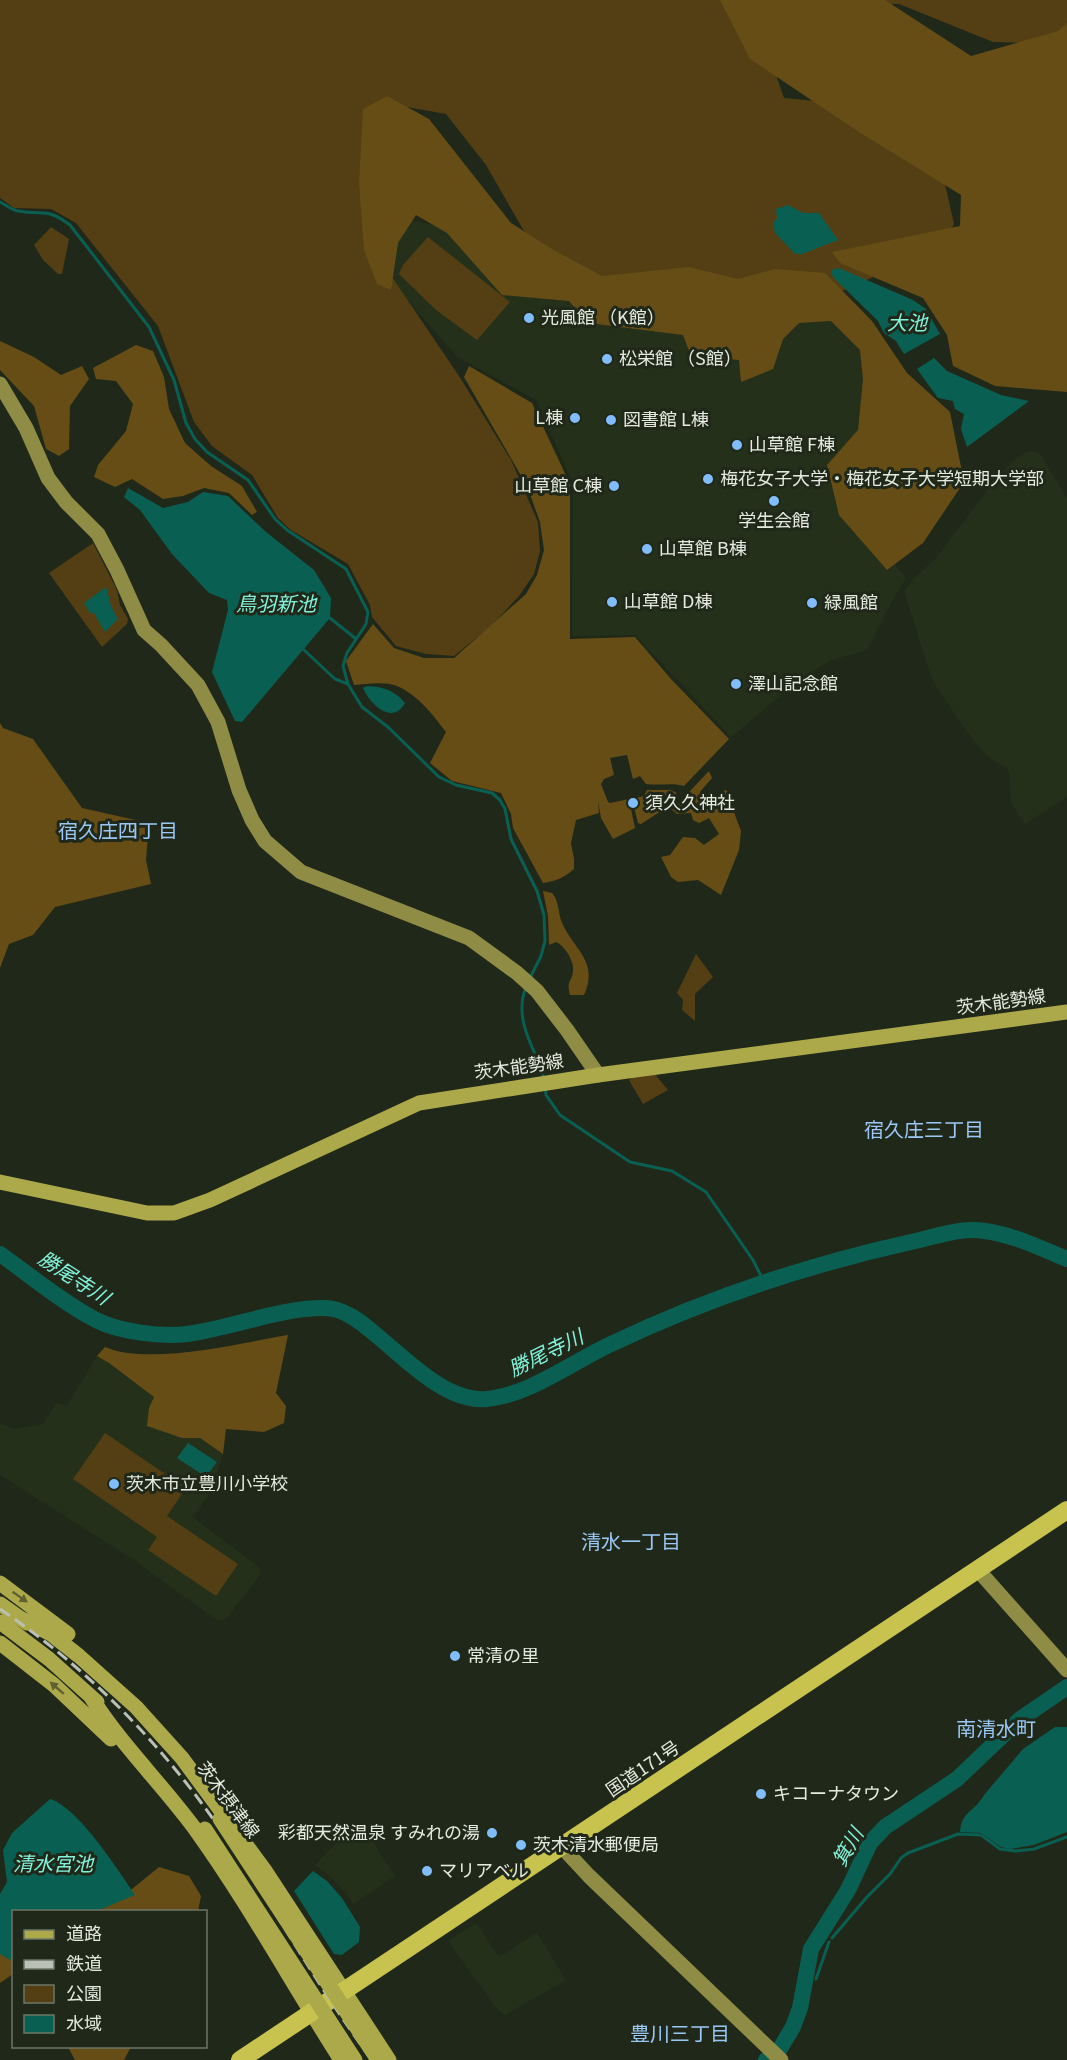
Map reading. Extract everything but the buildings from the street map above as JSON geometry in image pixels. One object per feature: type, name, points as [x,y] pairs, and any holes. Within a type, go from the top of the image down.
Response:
[{"type":"highway","name":"国道171号","points":[[240,2060],[1067,1510]]},
{"type":"main road","name":"茨木能勢線","points":[[0,1182],[139,1212],[174,1213],[210,1200],[419,1102],[598,1075],[1067,1012]]},
{"type":"main road","points":[[0,1583],[75,1640],[138,1698],[202,1771],[232,1811],[266,1872]]},
{"type":"main road","name":"茨木摂津線","points":[[1,1604],[74,1661],[130,1714],[175,1763],[219,1819],[378,2060]]},
{"type":"main road","points":[[20,1618],[41,1627],[59,1639],[136,1707],[196,1775],[266,1872],[388,2060]]},
{"type":"main road","name":"茨木摂津線","points":[[0,1622],[54,1664],[91,1697],[158,1766],[206,1829],[355,2060]]},
{"type":"main road","points":[[0,1643],[60,1691],[118,1746],[154,1788],[223,1881],[232,1892],[237,1894]]},
{"type":"main road","points":[[91,1697],[108,1723],[181,1810],[237,1894],[341,2060]]},
{"type":"street","points":[[0,384],[27,428],[48,478],[66,502],[98,534],[144,630],[198,685],[218,722],[239,790],[252,820],[265,841],[301,872],[469,938],[529,984],[567,1030],[598,1075]]},
{"type":"street","points":[[978,1570],[1067,1670]]},
{"type":"street","points":[[562,1847],[781,2060]]},
{"type":"shaded area","points":[[720,0],[885,0],[971,56],[1058,31],[1067,23],[1067,392],[995,386],[953,366],[947,335],[923,298],[840,263],[832,252],[960,226],[961,195],[859,132],[750,59]]},
{"type":"shaded area","points":[[387,96],[429,119],[511,223],[552,249],[602,276],[689,267],[738,279],[775,269],[825,273],[872,321],[907,373],[950,412],[964,482],[923,543],[887,570],[839,515],[827,465],[858,430],[863,379],[860,350],[831,321],[799,323],[783,339],[773,369],[741,382],[739,360],[691,356],[683,335],[588,323],[569,301],[502,295],[447,233],[416,215],[398,243],[391,290],[377,284],[364,250],[359,183],[363,109]]},
{"type":"shaded area","name":"梅花女子大学・梅花女子大学短期大学部","points":[[411,220],[822,311],[865,349],[889,438],[843,501],[906,578],[867,650],[831,660],[803,677],[731,737],[635,635],[572,636],[573,483],[536,400],[457,357],[377,265]]},
{"type":"shaded area","points":[[0,341],[34,357],[61,375],[82,366],[89,379],[70,406],[69,449],[59,456],[46,449],[34,406],[0,370]]},
{"type":"shaded area","points":[[136,345],[153,351],[164,377],[169,409],[185,443],[211,466],[242,486],[257,512],[252,515],[229,493],[204,488],[183,496],[163,499],[132,479],[115,487],[94,477],[98,465],[126,431],[133,404],[116,381],[96,379],[93,368]]},
{"type":"shaded area","points":[[469,366],[532,403],[570,484],[570,639],[635,637],[671,679],[729,739],[684,786],[646,784],[640,776],[633,779],[627,755],[610,758],[614,775],[604,779],[601,784],[608,802],[629,799],[635,828],[613,839],[601,818],[598,801],[599,813],[576,820],[571,843],[574,869],[560,879],[543,883],[513,828],[511,814],[501,793],[452,781],[430,763],[446,732],[430,712],[412,695],[392,684],[354,685],[346,661],[373,624],[394,648],[424,658],[454,658],[526,594],[537,575],[544,550],[540,522],[527,486],[464,377]]},
{"type":"shaded area","points":[[1027,452],[1036,452],[1041,455],[1067,498],[1067,797],[1025,824],[1011,803],[1007,769],[985,754],[967,732],[932,680],[904,591],[913,579],[935,559],[999,475]]},
{"type":"shaded area","points":[[0,723],[3,728],[33,739],[82,808],[149,823],[146,860],[151,884],[55,907],[33,935],[9,944],[0,968]]},
{"type":"shaded area","points":[[709,771],[712,778],[700,792],[704,801],[711,804],[725,790],[732,793],[732,807],[741,831],[739,850],[721,895],[698,880],[678,882],[671,877],[661,857],[670,855],[683,837],[695,838],[704,845],[719,834],[709,818],[699,823],[693,820],[691,813],[677,814],[672,810]]},
{"type":"shaded area","points":[[647,790],[670,790],[677,793],[658,813],[641,824],[638,823],[632,799],[644,796]]},
{"type":"shaded area","points":[[543,891],[552,893],[554,896],[561,920],[586,963],[589,972],[584,995],[570,995],[569,984],[573,967],[571,959],[556,942],[549,945],[548,916]]},
{"type":"shaded area","points":[[288,1335],[276,1393],[286,1406],[284,1423],[264,1432],[226,1429],[223,1454],[200,1438],[182,1438],[147,1426],[149,1408],[154,1397],[97,1356],[105,1347],[124,1352],[170,1354]]},
{"type":"shaded area","name":"茨木市立豊川小学校","points":[[97,1356],[155,1397],[182,1438],[200,1438],[223,1454],[212,1492],[192,1517],[260,1568],[260,1575],[226,1619],[218,1621],[134,1560],[0,1475],[0,1423],[15,1429],[43,1424],[56,1403],[67,1405]]},
{"type":"shaded area","points":[[358,1820],[395,1876],[353,1904],[329,1875],[315,1865]]},
{"type":"shaded area","points":[[159,1867],[189,1876],[201,1896],[198,1910],[85,1910],[132,1889]]},
{"type":"shaded area","points":[[476,1923],[499,1957],[537,1933],[566,1980],[505,2015],[497,2009],[448,1941]]},
{"type":"shaded area","points":[[12,1946],[12,1975],[0,1983],[0,1952]]},
{"type":"shaded area","points":[[69,2048],[130,2048],[124,2060],[75,2060]]},
{"type":"green space","points":[[0,0],[1067,0],[1067,36],[1051,43],[993,42],[899,4],[846,3],[763,38],[784,98],[850,104],[943,175],[954,224],[944,244],[819,302],[598,286],[556,260],[524,231],[486,165],[446,114],[390,104],[392,277],[459,376],[511,460],[538,522],[540,551],[534,574],[519,596],[492,625],[454,656],[426,654],[396,646],[372,617],[370,605],[348,564],[291,530],[278,518],[252,475],[212,446],[194,422],[158,326],[76,223],[51,209],[14,208],[0,198]]},
{"type":"green space","points":[[51,227],[69,239],[62,274],[58,274],[43,260],[34,245]]},
{"type":"green space","points":[[428,237],[510,302],[477,340],[436,310],[399,274],[403,265]]},
{"type":"green space","points":[[93,543],[117,590],[120,605],[128,619],[127,624],[102,647],[49,573]]},
{"type":"green space","points":[[696,954],[713,977],[695,994],[695,1021],[682,1010],[683,1000],[677,993]]},
{"type":"green space","points":[[654,1073],[668,1090],[643,1104],[629,1080]]},
{"type":"green space","points":[[105,1433],[186,1488],[167,1516],[238,1564],[216,1596],[148,1550],[157,1537],[73,1479]]},
{"type":"water","points":[[788,205],[803,213],[819,213],[838,240],[802,254],[795,254],[775,233],[773,223],[777,218],[776,209]]},
{"type":"water","name":"大池","points":[[839,268],[913,300],[926,309],[940,334],[904,354],[896,341],[884,333],[878,321],[833,277],[831,270]]},
{"type":"water","points":[[934,358],[947,371],[1001,395],[1029,401],[967,447],[961,429],[964,414],[955,409],[953,401],[938,398],[917,369]]},
{"type":"water","name":"鳥羽新池","points":[[128,488],[163,508],[188,502],[203,492],[228,496],[266,532],[314,570],[331,598],[330,618],[242,722],[235,721],[212,672],[228,610],[227,600],[209,593],[172,554],[140,510],[124,497]]},
{"type":"water","points":[[106,587],[111,606],[118,619],[105,632],[94,613],[90,613],[84,603]]},
{"type":"water","points":[[367,686],[388,690],[405,703],[400,710],[388,713],[376,706],[366,694],[363,688]]},
{"type":"water","points":[[188,1443],[217,1462],[206,1477],[177,1458]]},
{"type":"water","points":[[1055,1727],[1067,1727],[1067,1832],[1034,1845],[1010,1849],[1001,1847],[981,1833],[960,1832],[966,1815],[1023,1749]]},
{"type":"water","name":"清水宮池","points":[[50,1799],[61,1804],[85,1826],[135,1895],[99,1910],[12,1910],[12,1957],[10,1960],[0,1954],[0,1894],[7,1882],[3,1850],[12,1833]]},
{"type":"water","points":[[313,1871],[327,1881],[342,1898],[360,1927],[359,1942],[342,1955],[334,1954],[294,1891]]},
{"type":"waterway","points":[[0,202],[18,211],[50,214],[70,225],[149,327],[174,380],[186,423],[195,439],[207,452],[248,480],[275,519],[287,530],[346,569],[368,612],[366,624],[347,653],[343,666],[348,684],[362,707],[388,727],[439,777],[456,785],[492,793],[505,809],[511,839],[537,891],[544,915],[545,941],[541,956],[530,978]]},
{"type":"waterway","points":[[330,618],[356,639]]},
{"type":"waterway","points":[[303,649],[335,679],[348,684]]},
{"type":"waterway","points":[[526,987],[523,998],[523,1019],[529,1041],[543,1071],[543,1077]]},
{"type":"waterway","points":[[545,1087],[546,1095],[560,1115],[630,1162],[672,1171],[706,1192],[753,1260],[764,1282]]},
{"type":"waterway","name":"勝尾寺川","points":[[0,1254],[83,1313],[117,1328],[140,1333],[187,1334],[290,1311],[324,1308],[338,1310],[352,1316],[441,1387],[456,1394],[487,1399],[534,1385],[645,1328],[719,1298],[833,1261],[872,1251],[948,1233],[976,1230],[1017,1239],[1067,1259]]},
{"type":"waterway","name":"箕川","points":[[766,2060],[778,2052],[793,2027],[800,2008],[811,1949],[848,1890],[870,1843],[885,1827],[957,1779],[1019,1720],[1067,1687]]},
{"type":"waterway","points":[[832,1938],[890,1874],[901,1858],[908,1853],[958,1834],[981,1835],[1000,1849],[1015,1851],[1034,1849],[1067,1837]]},
{"type":"waterway","points":[[816,1979],[829,1942]]},
{"type":"waterway","name":"箕川","points":[[804,1984],[809,1984]]},
{"type":"railway","points":[[0,1609],[83,1673],[133,1721],[179,1774],[223,1833],[372,2060]]},
{"type":"railway","points":[[334,2019],[359,2060]]},
{"type":"place","name":"光風館 （K館）","points":[[529,318]]},
{"type":"place","name":"松栄館 （S館）","points":[[607,359]]},
{"type":"place","name":"L棟","points":[[575,418]]},
{"type":"place","name":"図書館 L棟","points":[[611,420]]},
{"type":"place","name":"山草館 F棟","points":[[737,445]]},
{"type":"place","name":"梅花女子大学・梅花女子大学短期大学部","points":[[708,479]]},
{"type":"place","name":"山草館 C棟","points":[[614,486]]},
{"type":"place","name":"学生会館","points":[[774,501]]},
{"type":"place","name":"山草館 B棟","points":[[647,549]]},
{"type":"place","name":"山草館 D棟","points":[[612,602]]},
{"type":"place","name":"緑風館","points":[[812,603]]},
{"type":"place","name":"澤山記念館","points":[[736,684]]},
{"type":"place","name":"須久久神社","points":[[633,803]]},
{"type":"place","name":"茨木市立豊川小学校","points":[[114,1484]]},
{"type":"place","name":"常清の里","points":[[455,1656]]},
{"type":"place","name":"キコーナタウン","points":[[761,1794]]},
{"type":"place","name":"彩都天然温泉 すみれの湯","points":[[492,1833]]},
{"type":"place","name":"茨木清水郵便局","points":[[521,1845]]},
{"type":"place","name":"マリアベル","points":[[427,1871]]},
{"type":"district","name":"宿久庄四丁目","points":[[118,831]]},
{"type":"district","name":"宿久庄三丁目","points":[[924,1130]]},
{"type":"district","name":"清水一丁目","points":[[631,1542]]},
{"type":"district","name":"南清水町","points":[[996,1729]]},
{"type":"district","name":"豊川三丁目","points":[[680,2034]]}]
